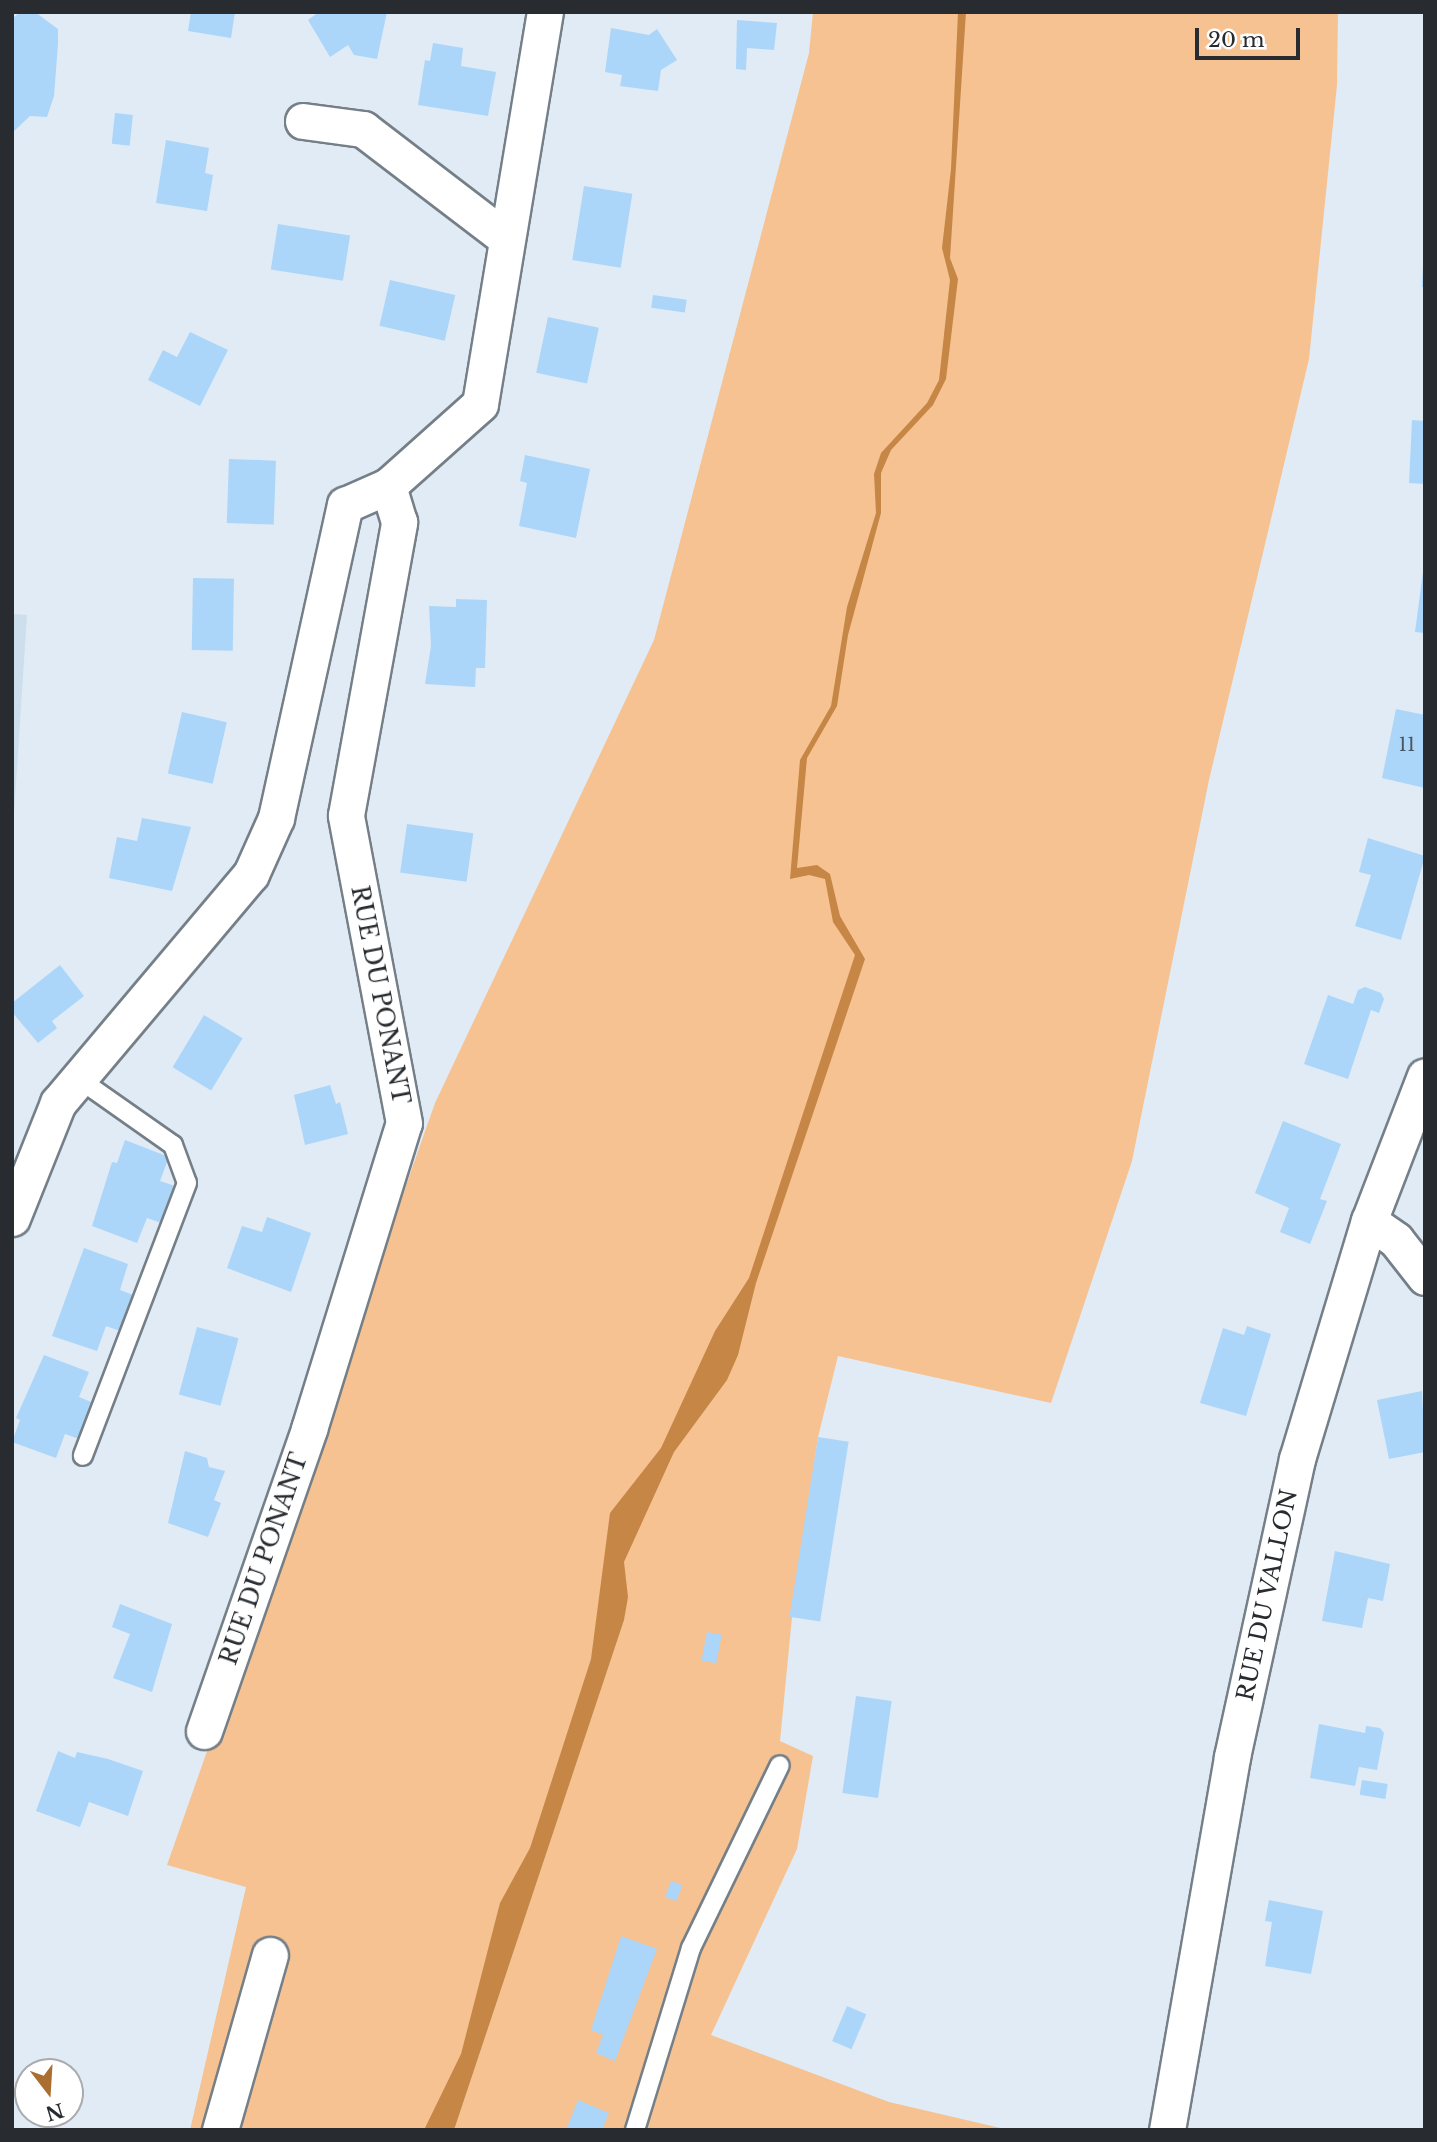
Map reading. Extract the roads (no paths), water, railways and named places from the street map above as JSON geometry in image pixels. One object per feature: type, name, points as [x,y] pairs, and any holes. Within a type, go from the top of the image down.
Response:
[{"type":"street","points":[[12,1218],[58,1103],[251,874],[276,818],[345,505],[388,486],[480,404],[545,12]]},
{"type":"street","points":[[303,121],[363,129],[507,239]]},
{"type":"street","name":"RUE DU PONANT","points":[[204,1731],[309,1429],[404,1123],[346,815],[399,522],[388,486]]},
{"type":"street","name":"RUE DU VALLON","points":[[1167,2130],[1232,1757],[1297,1459],[1369,1222],[1425,1076]]},
{"type":"street","points":[[1369,1222],[1396,1240],[1425,1277]]},
{"type":"street","points":[[220,2130],[270,1955]]},
{"type":"lane","points":[[79,1079],[173,1145],[187,1183],[83,1456]]},
{"type":"lane","points":[[635,2130],[691,1948],[780,1765]]}]
